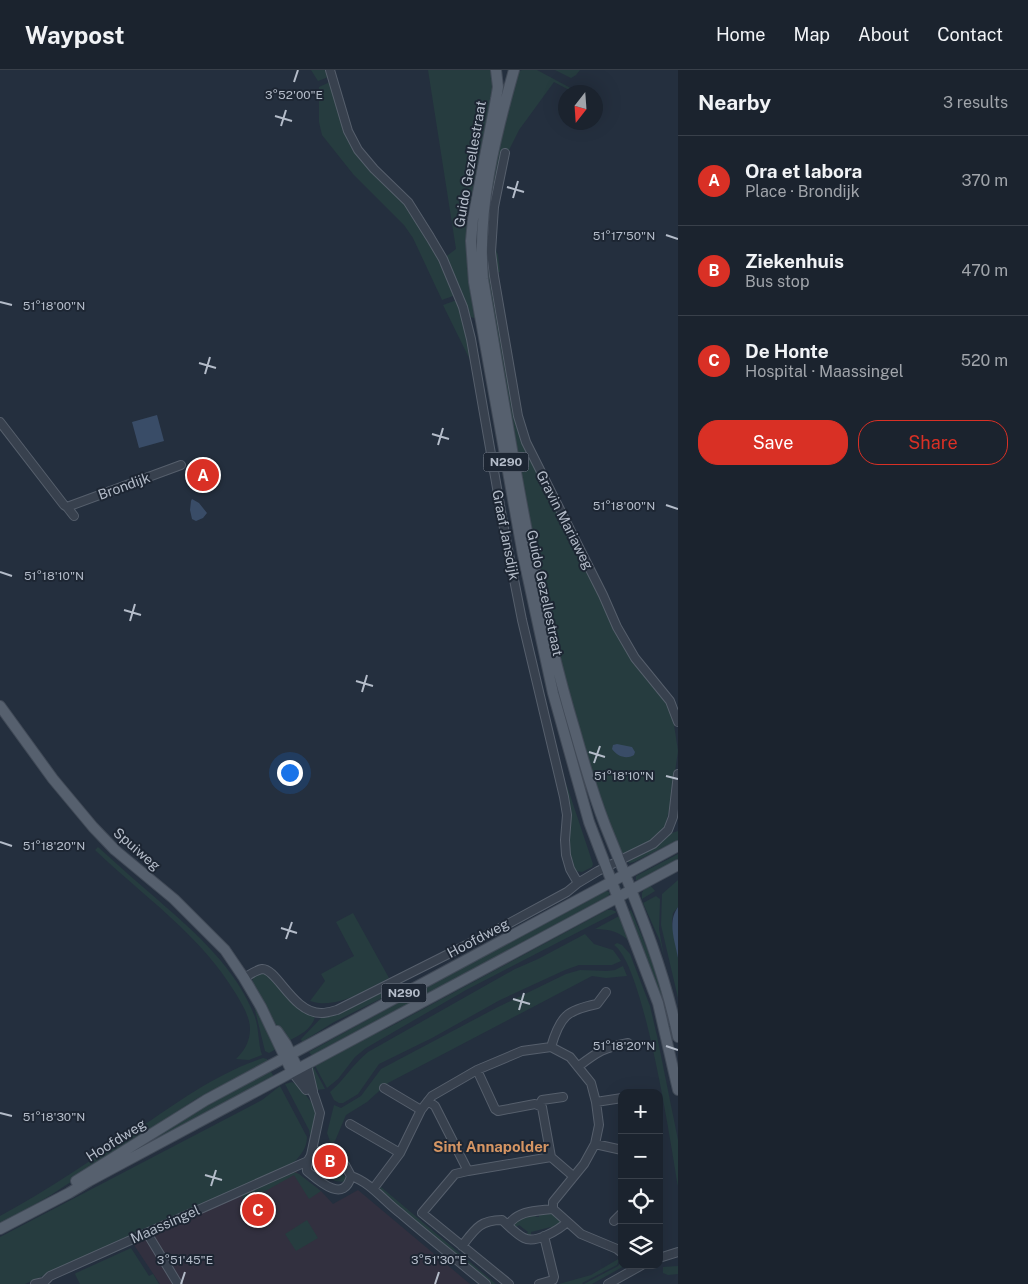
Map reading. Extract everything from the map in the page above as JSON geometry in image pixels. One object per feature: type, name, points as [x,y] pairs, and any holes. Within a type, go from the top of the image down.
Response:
[{"type":"main road","name":"Guido Gezellestraat","points":[[496,70],[503,88]]},
{"type":"main road","name":"Guido Gezellestraat","points":[[502,70],[500,84],[503,88]]},
{"type":"main road","name":"Guido Gezellestraat","points":[[510,70],[506,85],[503,88],[481,224],[480,252],[482,279],[514,462],[546,625],[562,688],[590,781],[660,966],[671,1002],[678,1037]]},
{"type":"main road","name":"Guido Gezellestraat","points":[[514,70],[503,88],[473,218],[471,241],[474,282],[523,555],[553,694],[589,822],[656,996],[678,1090]]},
{"type":"main road","name":"Spuiweg","points":[[0,706],[53,779],[92,827],[115,850],[174,899],[225,950],[244,978],[260,1007],[286,1044],[288,1055]]},
{"type":"main road","name":"Hoofdweg","points":[[16,1220],[198,1105],[678,846]]},
{"type":"main road","name":"Hoofdweg","points":[[0,1229],[678,866]]},
{"type":"main road","points":[[288,1055],[299,1069]]},
{"type":"street","name":"Graaf Jansdijk","points":[[330,70],[348,131],[358,150],[374,169],[408,202],[443,259],[463,307],[471,339],[520,611],[564,798],[567,815],[566,855],[570,869],[578,883]]},
{"type":"street","name":"Gravin Mariaweg","points":[[505,153],[494,207],[491,252],[518,416],[526,442],[603,595],[617,627],[635,658],[674,700],[678,722]]},
{"type":"street","points":[[0,422],[74,516]]},
{"type":"street","name":"Brondijk","points":[[67,507],[181,465]]},
{"type":"street","points":[[244,978],[261,969],[269,971],[291,997],[304,1008],[323,1014],[337,1010],[506,926],[567,892],[578,883],[606,867],[653,844],[668,830],[673,817],[678,774]]},
{"type":"street","points":[[551,1047],[555,1033],[568,1014],[576,1008],[597,1004],[606,992]]},
{"type":"street","points":[[578,1066],[599,1051],[628,1043]]},
{"type":"street","points":[[371,1188],[400,1154],[421,1110],[432,1096],[477,1070],[522,1051],[551,1047],[570,1057],[591,1083],[599,1125],[595,1144],[584,1164],[553,1202],[553,1209],[581,1234],[618,1250]]},
{"type":"street","points":[[299,1069],[304,1088],[314,1095]]},
{"type":"street","points":[[299,1069],[314,1095],[320,1113],[307,1171]]},
{"type":"street","points":[[477,1070],[495,1109],[498,1111],[540,1105]]},
{"type":"street","points":[[384,1088],[421,1110]]},
{"type":"street","points":[[540,1105],[542,1100],[563,1097]]},
{"type":"street","points":[[596,1102],[618,1099]]},
{"type":"street","points":[[428,1101],[435,1106],[468,1171]]},
{"type":"street","points":[[540,1105],[542,1107],[551,1157],[574,1176]]},
{"type":"street","points":[[350,1124],[400,1154]]},
{"type":"street","points":[[317,1132],[320,1151]]},
{"type":"street","points":[[595,1144],[618,1149]]},
{"type":"street","points":[[309,1158],[320,1151]]},
{"type":"street","points":[[320,1151],[345,1164],[351,1176],[358,1178],[371,1188],[486,1284]]},
{"type":"street","points":[[509,1284],[422,1213],[455,1174],[551,1157]]},
{"type":"street","name":"Maassingel","points":[[35,1284],[44,1283],[50,1276],[309,1158]]},
{"type":"street","points":[[287,1169],[298,1168],[307,1171],[327,1188],[340,1189],[346,1185],[351,1176]]},
{"type":"street","points":[[346,1185],[357,1184],[371,1188]]},
{"type":"street","points":[[508,1225],[521,1213],[553,1209]]},
{"type":"street","points":[[614,1221],[618,1217]]},
{"type":"street","points":[[462,1246],[474,1231],[491,1220],[502,1220],[524,1239],[529,1240],[552,1234],[567,1222]]},
{"type":"street","points":[[146,1233],[178,1284]]},
{"type":"street","points":[[539,1284],[553,1280],[554,1277],[544,1236]]},
{"type":"street","points":[[663,1257],[678,1254]]},
{"type":"street","points":[[609,1283],[630,1269]]},
{"type":"shaded area","points":[[289,1171],[296,1171],[321,1191],[333,1204],[358,1190],[470,1284],[160,1284],[116,1218]]},
{"type":"green space","points":[[311,70],[329,70],[331,76],[318,81]]},
{"type":"green space","points":[[428,70],[493,70],[495,76],[469,220],[477,319],[471,317],[444,258],[456,249]]},
{"type":"green space","points":[[537,70],[565,85],[554,82],[519,130],[507,154],[496,208],[494,245],[498,255],[500,272],[492,273],[514,408],[543,483],[599,596],[644,673],[668,704],[673,718],[678,751],[665,827],[660,834],[623,856],[605,817],[554,647],[532,541],[485,274],[484,230],[499,144],[517,72]]},
{"type":"green space","points":[[555,70],[580,70],[571,78]]},
{"type":"green space","points":[[332,81],[347,132],[412,211],[432,244],[455,295],[442,300],[413,238],[404,225],[353,174],[322,135],[319,122],[319,87]]},
{"type":"green space","points":[[458,301],[466,331],[471,362],[443,305]]},
{"type":"green space","points":[[566,783],[593,864],[592,867],[582,872],[575,871],[568,846],[570,816]]},
{"type":"green space","points":[[678,831],[678,840],[634,862],[630,863],[625,860],[666,835]]},
{"type":"green space","points":[[98,847],[201,939],[226,967],[247,999],[255,1017],[262,1055],[249,1060],[236,1059],[246,1046],[249,1038],[250,1024],[236,994],[206,953],[170,917],[95,850]]},
{"type":"green space","points":[[678,854],[678,861],[640,881],[636,880],[636,876]]},
{"type":"green space","points":[[678,880],[678,907],[673,913],[672,922],[678,958],[678,998],[661,925],[662,894]]},
{"type":"green space","points":[[650,885],[655,891],[642,899],[645,887]]},
{"type":"green space","points":[[607,891],[610,893],[607,898],[452,983],[312,1056],[309,1052],[600,892]]},
{"type":"green space","points":[[656,896],[660,899],[659,929],[664,957],[660,941],[643,903]]},
{"type":"green space","points":[[607,910],[617,912],[466,990],[366,1048],[355,1057],[338,1079],[327,1088],[314,1064],[366,1037],[386,1029]]},
{"type":"green space","points":[[631,910],[657,972],[669,1017],[628,912]]},
{"type":"green space","points":[[353,913],[389,978],[341,1001],[320,1003],[310,1001],[325,981],[321,974],[354,956],[336,922]]},
{"type":"green space","points":[[621,915],[632,944],[615,932],[595,929]]},
{"type":"green space","points":[[585,934],[594,944],[613,950],[621,961],[612,965],[579,965],[500,1000],[432,1038],[379,1064],[358,1094],[343,1103],[334,1100],[330,1092],[368,1052],[515,969]]},
{"type":"green space","points":[[617,943],[622,945],[630,954],[650,1006],[678,1140],[678,1186],[663,1089],[661,1089],[646,1019],[636,985],[625,959],[614,945]]},
{"type":"green space","points":[[623,966],[627,976],[606,978],[592,976],[388,1083],[367,1102],[346,1115],[335,1141],[331,1144],[327,1133],[334,1105],[341,1108],[361,1096],[381,1069],[498,1007],[566,974],[580,970],[615,970]]},
{"type":"green space","points":[[266,972],[295,1004],[304,1012],[315,1017],[308,1029],[288,1041],[279,1030],[253,985],[255,975]]},
{"type":"green space","points":[[387,990],[390,994],[334,1022],[302,1042],[301,1039],[323,1016],[343,1011]]},
{"type":"green space","points":[[253,1002],[276,1049],[269,1053],[265,1051]]},
{"type":"green space","points":[[263,1058],[267,1059],[268,1062],[196,1099],[51,1195],[0,1225],[0,1216],[70,1174],[183,1099],[214,1080]]},
{"type":"green space","points":[[313,1066],[325,1089],[315,1090],[311,1068]]},
{"type":"green space","points":[[270,1070],[274,1077],[132,1152],[188,1115]]},
{"type":"green space","points":[[292,1082],[299,1086],[317,1110],[311,1141],[309,1130],[285,1084]]},
{"type":"green space","points":[[280,1086],[307,1137],[301,1155],[293,1164],[25,1284],[0,1284],[0,1237],[262,1100]]},
{"type":"green space","points":[[327,1165],[347,1178],[345,1182],[335,1181],[321,1172]]},
{"type":"green space","points":[[292,1171],[299,1174],[321,1191],[309,1199],[294,1175],[246,1202],[241,1195]]},
{"type":"green space","points":[[381,1187],[496,1284],[491,1284],[378,1191]]},
{"type":"green space","points":[[552,1212],[562,1223],[552,1232],[551,1227],[531,1232],[531,1237],[525,1236],[528,1232],[519,1225],[515,1228],[514,1222],[527,1215],[539,1217],[539,1214]]},
{"type":"green space","points":[[307,1220],[318,1238],[296,1251],[285,1234]]},
{"type":"green space","points":[[131,1248],[149,1276],[153,1274],[159,1284],[80,1284],[76,1273]]},
{"type":"green space","points":[[618,1259],[617,1265],[583,1284],[559,1284],[591,1275]]},
{"type":"green space","points":[[618,1266],[619,1269],[592,1284],[584,1284]]},
{"type":"green space","points":[[678,1266],[678,1274],[668,1275],[663,1273],[663,1267]]},
{"type":"water","points":[[157,415],[164,441],[139,448],[132,422]]},
{"type":"water","points":[[192,499],[199,503],[207,513],[203,518],[196,521],[192,519],[190,510]]},
{"type":"water","points":[[613,745],[632,747],[635,752],[634,755],[625,757],[616,754],[612,749]]},
{"type":"water","points":[[678,907],[678,958],[672,925]]},
{"type":"place","name":"Ora et labora","points":[[203,475]]},
{"type":"place","name":"Ziekenhuis","points":[[330,1161]]},
{"type":"place","name":"De Honte","points":[[258,1210]]},
{"type":"district","name":"Sint Annapolder","points":[[491,1146]]}]
